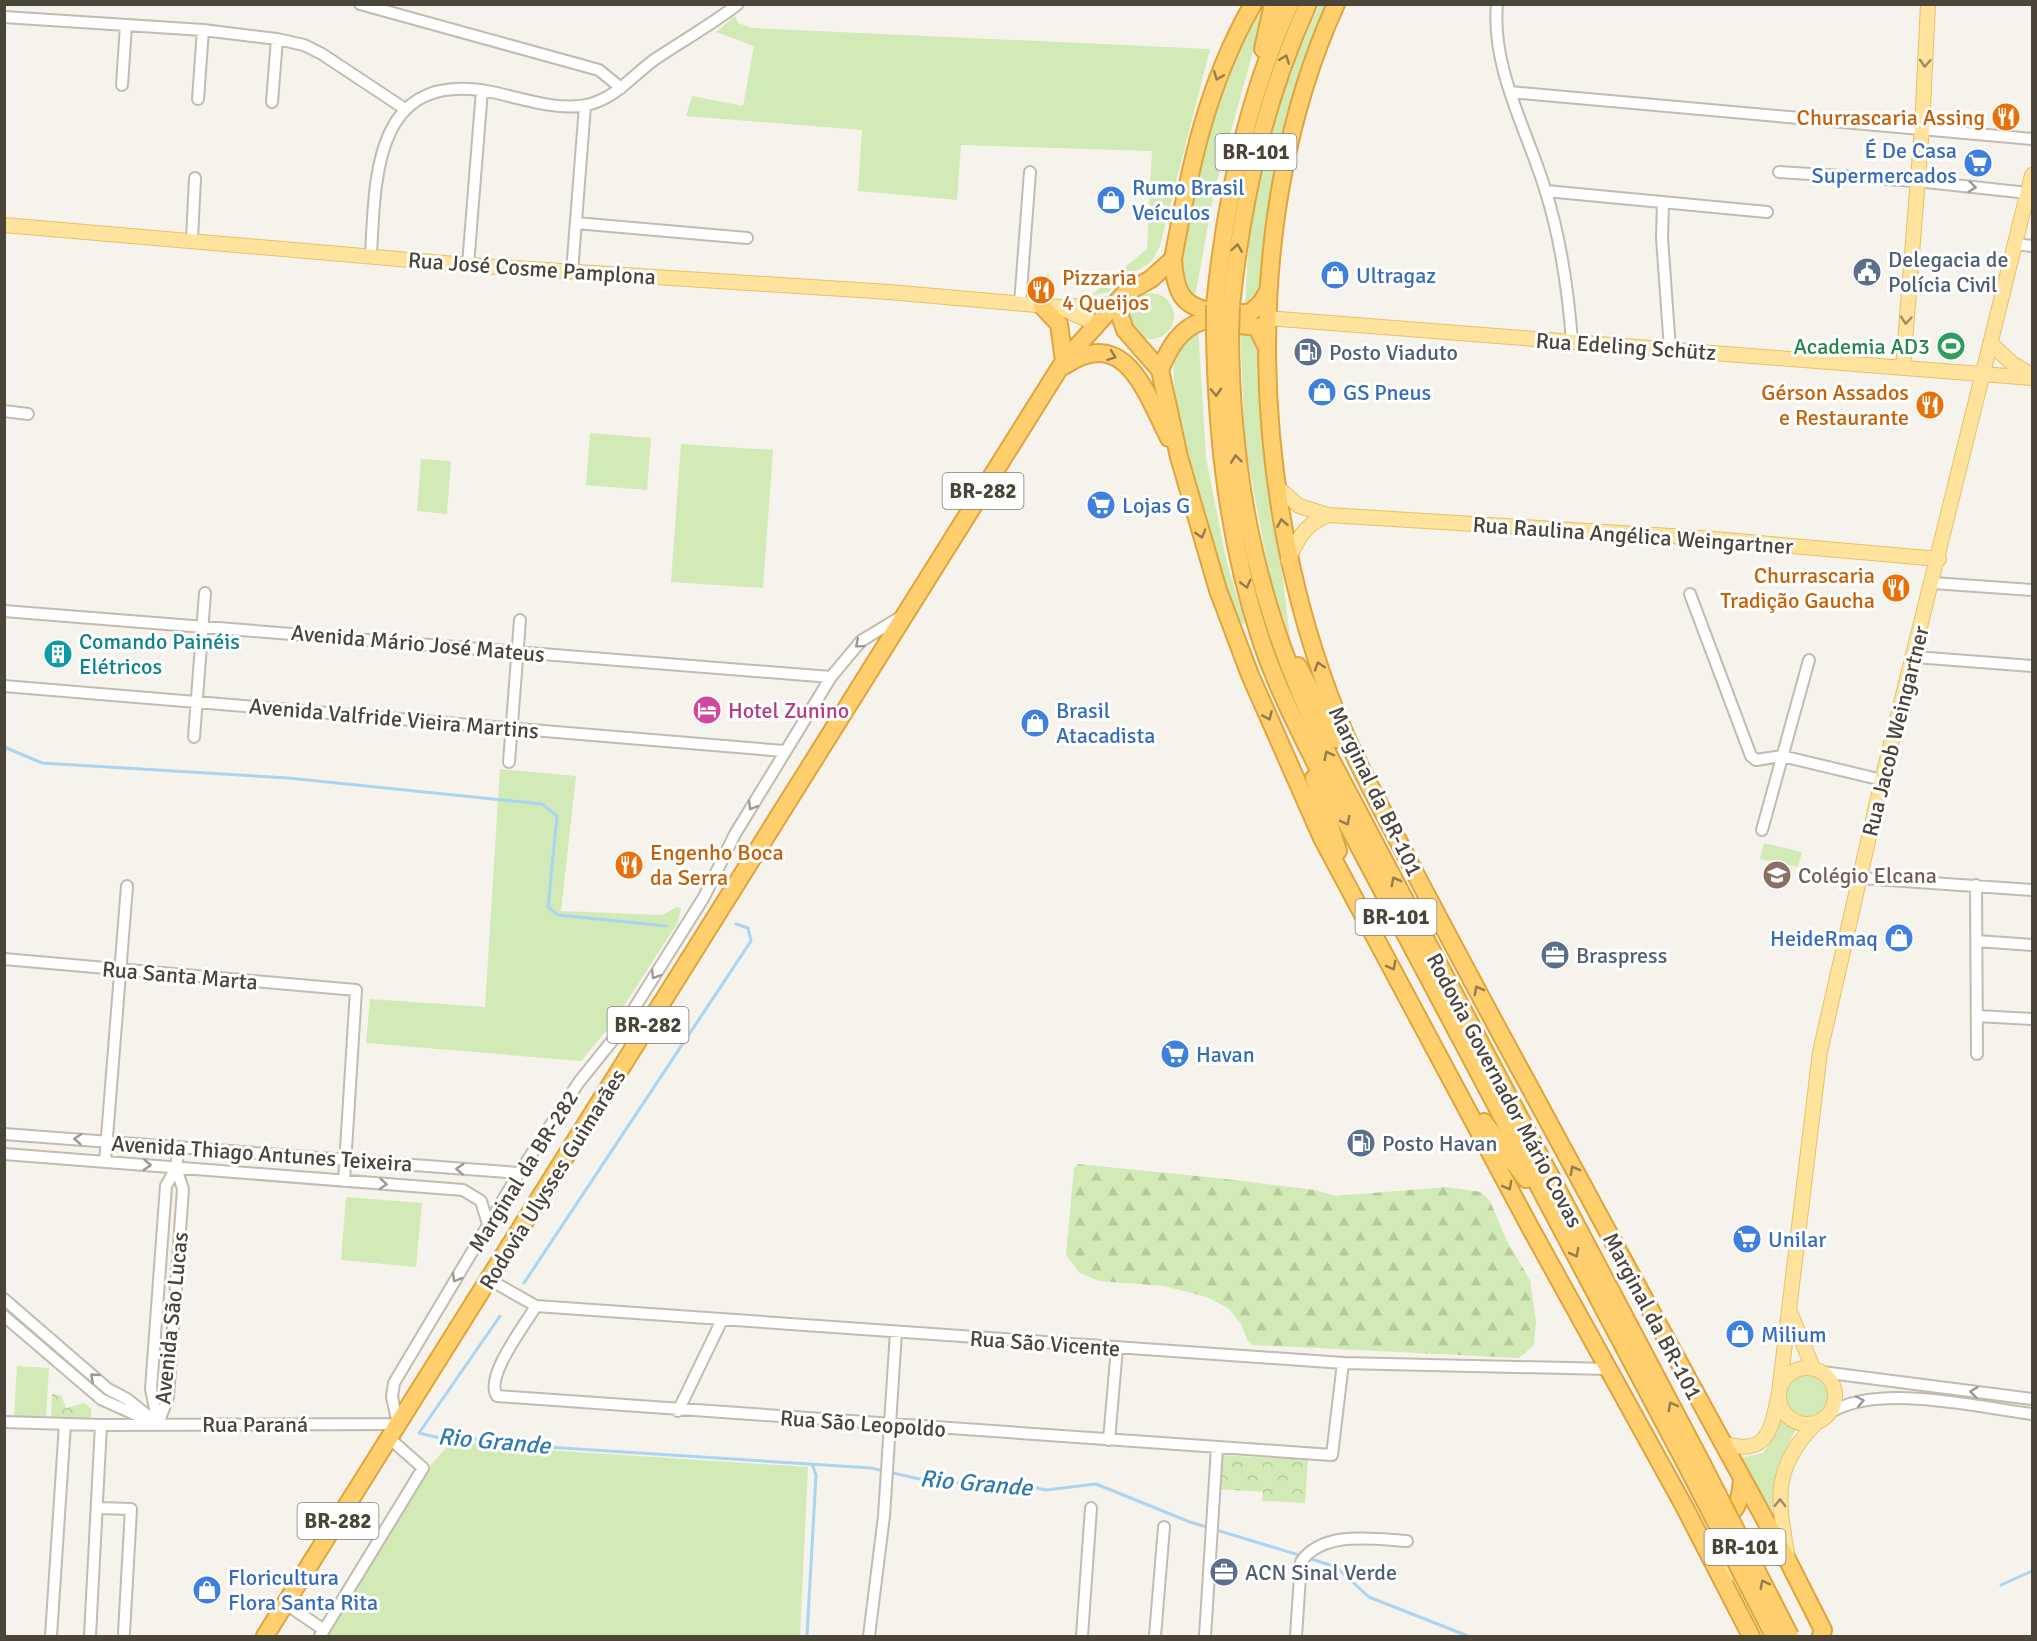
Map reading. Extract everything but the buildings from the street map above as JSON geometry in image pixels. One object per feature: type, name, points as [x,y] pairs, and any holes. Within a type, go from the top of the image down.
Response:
[{"type":"highway","points":[[1253,4],[1237,32],[1210,95],[1173,258],[1177,285],[1193,308],[1204,311],[1251,312],[1262,303],[1268,290]]},
{"type":"highway","points":[[1234,175],[1273,4]]},
{"type":"highway","name":"Rodovia Governador Mário Covas","points":[[1223,306],[1223,236],[1234,175],[1257,96],[1290,4]]},
{"type":"highway","name":"Rodovia Governador Mário Covas","points":[[1308,4],[1279,76],[1254,159],[1223,306],[1216,329],[1218,434],[1229,512],[1261,639],[1297,726],[1559,1224],[1790,1636]]},
{"type":"highway","name":"Marginal da BR-101","points":[[1336,4],[1311,70],[1295,126],[1280,196],[1268,290],[1267,408],[1288,560],[1325,683],[1351,749],[1722,1443],[1785,1555],[1823,1634]]},
{"type":"highway","name":"Rodovia Ulysses Guimarães","points":[[265,1636],[1061,366],[1096,324],[1133,287],[1160,273],[1173,258]]},
{"type":"highway","points":[[1142,284],[1162,286],[1188,316],[1216,329]]},
{"type":"highway","points":[[1116,304],[1125,330],[1160,370],[1179,457],[1233,633],[1322,838],[1684,1506],[1751,1636]]},
{"type":"highway","points":[[1042,306],[1059,324],[1061,366],[1088,353],[1106,353],[1124,362],[1142,385],[1179,457]]},
{"type":"highway","points":[[1096,324],[1131,338]]},
{"type":"highway","points":[[1160,370],[1170,347],[1186,328],[1257,327],[1262,332],[1266,347]]},
{"type":"highway","name":"Rodovia Governador Mário Covas","points":[[1216,329],[1250,541],[1272,618],[1300,698],[1693,1461],[1774,1636]]},
{"type":"highway","points":[[1272,618],[1348,761],[1385,816]]},
{"type":"highway","points":[[1297,726],[1352,891]]},
{"type":"highway","points":[[1452,1078],[1559,1224]]},
{"type":"highway","points":[[1684,1506],[1700,1518],[1712,1521],[1725,1518],[1736,1510],[1740,1502],[1742,1479]]},
{"type":"main road","points":[[1903,367],[1922,128],[1928,4]]},
{"type":"main road","name":"Rua Jacob Weingartner","points":[[1722,1443],[1748,1448],[1764,1440],[1772,1424],[1779,1393],[1816,1074],[1882,780],[1933,583],[2032,175]]},
{"type":"main road","name":"Rua José Cosme Pamplona","points":[[4,225],[192,239],[468,265],[889,292],[1042,306],[1116,304]]},
{"type":"main road","name":"Rua José Cosme Pamplona","points":[[1059,307],[1096,324]]},
{"type":"main road","name":"Rua Edeling Schütz","points":[[1268,318],[2032,376]]},
{"type":"main road","points":[[1990,343],[2013,364],[2032,376]]},
{"type":"main road","name":"Rua Raulina Angélica Weingartner","points":[[1276,486],[1299,506],[1328,515],[1702,538],[1938,559]]},
{"type":"main road","points":[[1288,560],[1303,531],[1311,523],[1328,515]]},
{"type":"main road","name":"Rua Jacob Weingartner","points":[[1788,1304],[1798,1336],[1817,1370]]},
{"type":"main road","points":[[1724,1584],[1731,1563],[1740,1555],[1760,1546],[1785,1555],[1780,1514],[1784,1471],[1790,1455],[1816,1423],[1831,1412],[1835,1394],[1833,1385],[1817,1370],[1794,1371],[1786,1376],[1779,1393],[1779,1403],[1789,1418],[1797,1423],[1816,1423]]},
{"type":"street","points":[[360,4],[599,70],[621,88]]},
{"type":"street","points":[[371,256],[377,166],[384,146],[405,109],[419,98],[435,92],[482,90],[561,105],[585,106],[621,88],[651,62],[738,4]]},
{"type":"street","points":[[1497,4],[1496,31],[1510,92],[1546,191],[1563,251],[1572,341]]},
{"type":"street","points":[[4,16],[203,30],[277,39],[304,45],[322,54],[405,109]]},
{"type":"street","points":[[122,85],[126,26]]},
{"type":"street","points":[[198,99],[203,30]]},
{"type":"street","points":[[272,102],[277,39]]},
{"type":"street","points":[[468,265],[482,90]]},
{"type":"street","points":[[1510,92],[2032,139]]},
{"type":"street","points":[[572,272],[585,106]]},
{"type":"street","points":[[1779,171],[1917,181],[2028,193]]},
{"type":"street","points":[[1020,304],[1030,172]]},
{"type":"street","points":[[192,239],[195,178]]},
{"type":"street","points":[[1546,191],[1767,212]]},
{"type":"street","points":[[1663,202],[1662,238],[1670,349]]},
{"type":"street","points":[[576,223],[747,238]]},
{"type":"street","points":[[2015,244],[2032,246]]},
{"type":"street","points":[[4,411],[28,414]]},
{"type":"street","points":[[1933,583],[2032,591]]},
{"type":"street","points":[[194,737],[205,593]]},
{"type":"street","points":[[1690,594],[1751,756],[1756,760],[1782,756],[1882,780]]},
{"type":"street","name":"Avenida Mário José Mateus","points":[[4,611],[831,677]]},
{"type":"street","name":"Marginal da BR-282","points":[[394,1431],[392,1397],[394,1383],[519,1173],[579,1082],[620,1031],[704,897],[735,834],[831,677],[861,641],[908,612]]},
{"type":"street","points":[[508,762],[519,620]]},
{"type":"street","points":[[1914,657],[2032,666]]},
{"type":"street","points":[[1762,830],[1809,660]]},
{"type":"street","name":"Avenida Valfride Vieira Martins","points":[[4,686],[784,751]]},
{"type":"street","points":[[1860,878],[2032,890]]},
{"type":"street","points":[[1976,885],[1977,1054]]},
{"type":"street","points":[[105,1162],[127,886]]},
{"type":"street","points":[[1977,941],[2032,945]]},
{"type":"street","name":"Rua Santa Marta","points":[[4,959],[356,990],[345,1160]]},
{"type":"street","points":[[1977,1016],[2032,1019]]},
{"type":"street","name":"Avenida Thiago Antunes Teixeira","points":[[4,1134],[519,1173]]},
{"type":"street","name":"Avenida São Lucas","points":[[158,1424],[151,1389],[158,1284],[166,1186],[176,1168],[179,1147]]},
{"type":"street","name":"Avenida Thiago Antunes Teixeira","points":[[4,1154],[463,1190],[481,1201],[488,1224]]},
{"type":"street","points":[[344,1181],[345,1160]]},
{"type":"street","name":"Avenida São Lucas","points":[[158,1424],[168,1397],[183,1189],[176,1168]]},
{"type":"street","name":"Rua São Vicente","points":[[490,1280],[536,1306],[1343,1363],[1609,1370]]},
{"type":"street","points":[[158,1284],[176,1285]]},
{"type":"street","points":[[9,1302],[108,1389],[127,1400],[158,1424],[101,1399],[5,1316],[9,1302]]},
{"type":"street","name":"Rua São Leopoldo","points":[[536,1306],[496,1372],[493,1385],[497,1396],[678,1411],[1332,1455],[1343,1363]]},
{"type":"street","points":[[678,1411],[722,1320]]},
{"type":"street","points":[[868,1636],[888,1464],[896,1332]]},
{"type":"street","points":[[1109,1440],[1118,1348]]},
{"type":"street","points":[[1817,1370],[2032,1399]]},
{"type":"street","points":[[127,1400],[146,1396],[151,1389]]},
{"type":"street","points":[[1831,1412],[1862,1399],[1892,1398],[2032,1413]]},
{"type":"street","name":"Rua Paraná","points":[[4,1422],[394,1431]]},
{"type":"street","points":[[51,1636],[65,1424]]},
{"type":"street","points":[[90,1636],[101,1425]]},
{"type":"street","points":[[286,1604],[322,1633],[423,1468],[394,1431]]},
{"type":"street","points":[[1205,1636],[1217,1448]]},
{"type":"street","points":[[98,1508],[131,1509],[124,1633]]},
{"type":"street","points":[[1082,1636],[1091,1508]]},
{"type":"street","points":[[1155,1636],[1164,1527]]},
{"type":"street","points":[[1296,1636],[1301,1562],[1308,1552],[1322,1544],[1346,1540],[1407,1540]]},
{"type":"green space","points":[[1262,5],[1266,5],[1214,192],[1195,297],[1180,274],[1176,260],[1211,115],[1243,39]]},
{"type":"green space","points":[[1320,5],[1330,5],[1272,216],[1258,299],[1245,305],[1250,231],[1260,174],[1286,86]]},
{"type":"green space","points":[[735,16],[738,23],[752,28],[1210,49],[1160,246],[1151,261],[1124,275],[1109,292],[1090,296],[1147,249],[1152,151],[961,145],[957,200],[858,191],[862,130],[686,116],[692,96],[743,106],[754,46],[716,32]]},
{"type":"green space","points":[[1151,293],[1167,300],[1174,316],[1167,332],[1151,339],[1135,332],[1128,316],[1135,300]]},
{"type":"green space","points":[[1198,327],[1206,458],[1226,559],[1245,623],[1241,624],[1207,521],[1183,435],[1176,400],[1175,346]]},
{"type":"green space","points":[[1240,327],[1257,330],[1264,421],[1290,638],[1270,579],[1245,444]]},
{"type":"green space","points":[[590,433],[651,438],[647,490],[586,485]]},
{"type":"green space","points":[[681,444],[773,450],[763,588],[671,582]]},
{"type":"green space","points":[[421,459],[451,461],[447,514],[417,511]]},
{"type":"green space","points":[[500,769],[576,776],[561,911],[662,915],[677,907],[681,908],[678,922],[613,1023],[581,1061],[366,1043],[370,999],[485,1007]]},
{"type":"green space","points":[[1764,843],[1802,852],[1798,867],[1760,859]]},
{"type":"green space","points":[[1078,1164],[1315,1190],[1336,1196],[1446,1187],[1481,1192],[1490,1201],[1507,1241],[1530,1280],[1536,1322],[1534,1345],[1519,1358],[1253,1345],[1248,1341],[1241,1324],[1228,1308],[1207,1297],[1164,1286],[1099,1281],[1080,1273],[1066,1255],[1074,1168]]},
{"type":"green space","points":[[346,1197],[422,1203],[416,1267],[341,1260]]},
{"type":"green space","points":[[17,1366],[49,1368],[46,1418],[14,1416]]},
{"type":"green space","points":[[1808,1375],[1824,1381],[1830,1397],[1824,1413],[1808,1419],[1792,1413],[1786,1397],[1792,1381]]},
{"type":"green space","points":[[52,1394],[61,1395],[66,1408],[85,1403],[91,1409],[91,1418],[51,1417]]},
{"type":"green space","points":[[1781,1418],[1788,1425],[1797,1428],[1780,1469],[1772,1513],[1740,1458],[1763,1453],[1775,1436]]},
{"type":"green space","points":[[467,1440],[485,1446],[808,1467],[800,1636],[324,1636],[426,1470],[450,1444]]},
{"type":"green space","points":[[1220,1455],[1308,1460],[1305,1503],[1262,1501],[1263,1492],[1218,1489]]},
{"type":"waterway","points":[[4,747],[42,763],[288,778],[542,804],[557,816],[548,907],[558,915],[667,926]]},
{"type":"waterway","points":[[524,1283],[751,941],[748,928],[736,924]]},
{"type":"waterway","name":"Rio Grande","points":[[500,1316],[419,1433],[448,1440],[467,1436],[486,1443],[871,1468],[933,1482],[1012,1483],[1046,1490],[1096,1484],[1190,1522],[1302,1556]]},
{"type":"waterway","points":[[807,1636],[816,1475],[812,1464]]},
{"type":"waterway","name":"Rio Grande","points":[[1308,1558],[1336,1567],[1369,1597],[1468,1636]]},
{"type":"waterway","name":"Rio Grande","points":[[2001,1585],[2032,1571]]},
{"type":"place","name":"Churrascaria Assing","points":[[2006,117]]},
{"type":"place","name":"É De Casa Supermercados","points":[[1978,163]]},
{"type":"place","name":"Rumo Brasil Veículos","points":[[1111,200]]},
{"type":"place","name":"Delegacia de Polícia Civil","points":[[1867,272]]},
{"type":"place","name":"Ultragaz","points":[[1335,275]]},
{"type":"place","name":"Pizzaria 4 Queijos","points":[[1041,290]]},
{"type":"place","name":"Academia AD3","points":[[1951,346]]},
{"type":"place","name":"Posto Viaduto","points":[[1308,352]]},
{"type":"place","name":"GS Pneus","points":[[1322,392]]},
{"type":"place","name":"Gérson Assados e Restaurante","points":[[1930,405]]},
{"type":"place","name":"Lojas G","points":[[1101,505]]},
{"type":"place","name":"Churrascaria Tradição Gaucha","points":[[1896,588]]},
{"type":"place","name":"Comando Painéis Elétricos","points":[[58,654]]},
{"type":"place","name":"Hotel Zunino","points":[[707,710]]},
{"type":"place","name":"Brasil Atacadista","points":[[1035,723]]},
{"type":"place","name":"Engenho Boca da Serra","points":[[629,865]]},
{"type":"place","name":"Colégio Elcana","points":[[1777,875]]},
{"type":"place","name":"HeideRmaq","points":[[1899,938]]},
{"type":"place","name":"Braspress","points":[[1555,955]]},
{"type":"place","name":"Havan","points":[[1175,1054]]},
{"type":"place","name":"Posto Havan","points":[[1361,1143]]},
{"type":"place","name":"Unilar","points":[[1747,1239]]},
{"type":"place","name":"Milium","points":[[1740,1334]]},
{"type":"place","name":"ACN Sinal Verde","points":[[1224,1572]]},
{"type":"place","name":"Floricultura Flora Santa Rita","points":[[207,1590]]}]
